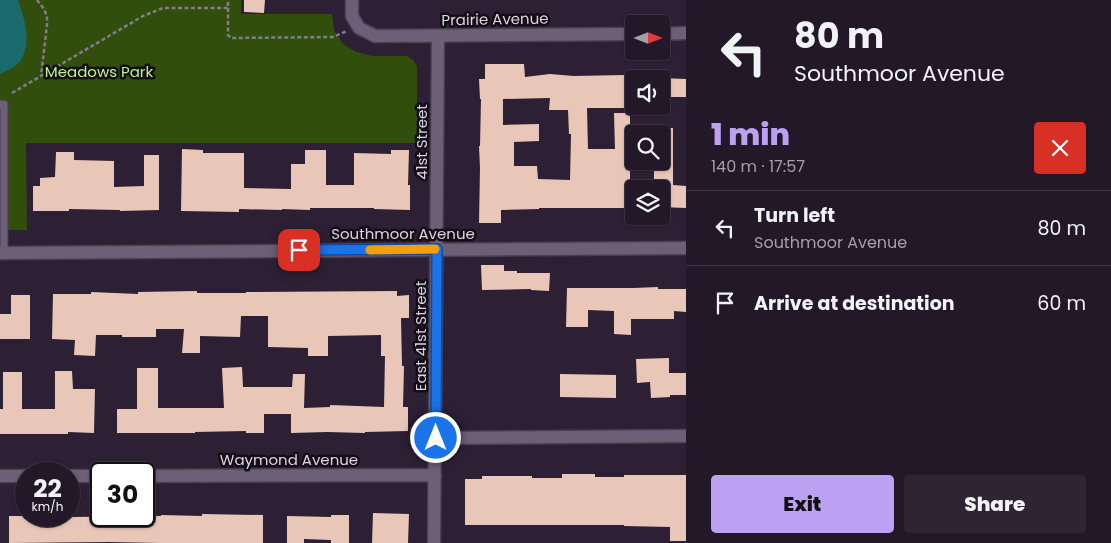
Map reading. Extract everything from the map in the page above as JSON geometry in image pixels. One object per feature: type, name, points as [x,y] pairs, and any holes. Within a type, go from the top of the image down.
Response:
[{"type":"street","points":[[352,0],[352,16],[358,27]]},
{"type":"street","name":"Prairie Avenue","points":[[358,27],[375,36],[625,34]]},
{"type":"street","points":[[670,34],[686,34]]},
{"type":"street","name":"41st Street","points":[[437,249],[438,36]]},
{"type":"street","name":"Southmoor Avenue","points":[[2,253],[686,248]]},
{"type":"street","name":"East 41st Street","points":[[434,543],[437,249]]},
{"type":"street","points":[[436,438],[686,436]]},
{"type":"street","name":"Waymond Avenue","points":[[155,476],[435,475]]},
{"type":"street","points":[[0,476],[15,476]]},
{"type":"lane","points":[[0,104],[4,104],[2,253]]},
{"type":"path","points":[[37,0],[47,16],[41,76]]},
{"type":"path","points":[[228,0],[228,35],[231,38],[333,37],[358,27]]},
{"type":"path","points":[[12,93],[143,16],[163,8],[228,8]]},
{"type":"green space","name":"Meadows Park","points":[[0,0],[241,0],[241,14],[332,14],[334,30],[343,44],[356,52],[372,56],[407,56],[417,66],[417,143],[26,143],[27,230],[0,230]]},
{"type":"shaded area","points":[[0,0],[18,0],[25,21],[27,36],[25,51],[20,61],[0,74]]},
{"type":"building","points":[[244,0],[265,0],[264,13],[244,12]]},
{"type":"building","points":[[485,64],[524,64],[525,77],[550,74],[574,76],[624,75],[625,108],[587,108],[588,149],[615,149],[614,113],[630,115],[630,125],[625,125],[625,170],[630,170],[630,180],[625,180],[625,208],[501,210],[501,223],[479,223],[481,99],[479,79],[485,79]],"holes":[[[550,98],[549,110],[568,110],[569,134],[571,134],[570,180],[538,179],[537,166],[514,166],[514,142],[539,141],[539,124],[503,125],[503,99]]]},
{"type":"building","points":[[670,78],[686,79],[686,97],[670,97]]},
{"type":"building","points":[[670,128],[673,128],[673,185],[686,186],[686,208],[670,207],[670,180],[654,180],[654,170],[670,170]]},
{"type":"building","points":[[182,149],[203,150],[203,153],[244,153],[244,188],[291,189],[291,164],[305,164],[305,150],[326,150],[326,185],[354,185],[354,153],[391,154],[391,150],[409,150],[408,185],[410,185],[410,210],[310,208],[310,210],[239,209],[239,212],[181,211]]},
{"type":"building","points":[[56,152],[74,152],[74,160],[114,161],[114,187],[144,186],[144,155],[159,155],[159,210],[69,209],[69,211],[33,211],[33,186],[40,186],[40,178],[55,177]]},
{"type":"building","points":[[481,265],[504,265],[504,271],[517,271],[517,273],[550,273],[549,291],[531,289],[482,290]]},
{"type":"building","points":[[658,287],[658,289],[686,289],[686,312],[674,311],[674,319],[631,319],[631,335],[614,334],[614,311],[588,310],[588,327],[566,327],[567,288]]},
{"type":"building","points":[[197,291],[197,293],[246,293],[397,291],[397,296],[409,295],[409,318],[401,318],[402,366],[404,366],[403,407],[408,407],[408,431],[291,433],[291,414],[264,414],[264,433],[246,433],[246,431],[117,433],[117,409],[137,409],[137,368],[158,368],[158,408],[224,408],[222,368],[242,367],[243,387],[292,387],[293,374],[305,374],[304,408],[330,407],[330,405],[384,407],[385,356],[381,356],[381,335],[328,336],[328,356],[308,356],[308,348],[268,347],[268,316],[241,316],[240,337],[200,336],[200,353],[182,353],[184,329],[156,329],[156,337],[96,335],[95,356],[74,355],[75,340],[52,339],[53,294],[91,294],[91,292],[138,294],[138,292]]},
{"type":"building","points":[[11,295],[30,295],[30,339],[0,339],[0,314],[11,314]]},
{"type":"building","points":[[669,358],[669,373],[686,373],[686,395],[651,398],[650,382],[637,383],[636,359]]},
{"type":"building","points":[[55,371],[72,371],[73,389],[95,389],[94,433],[0,434],[0,409],[3,409],[3,372],[22,372],[22,409],[55,409]]},
{"type":"building","points":[[560,374],[616,375],[616,398],[560,397]]},
{"type":"building","points":[[562,474],[595,474],[595,477],[686,475],[686,541],[670,541],[670,527],[624,525],[465,525],[465,479],[482,479],[482,476],[562,478]]},
{"type":"building","points":[[373,513],[409,514],[408,543],[372,543]]},
{"type":"building","points":[[202,514],[263,515],[263,543],[9,543],[9,516],[15,516],[15,527],[80,527],[80,517],[90,517],[90,527],[155,527],[155,516],[202,516]]},
{"type":"building","points":[[331,515],[349,515],[349,543],[331,543],[331,540],[304,539],[304,543],[287,543],[287,516],[331,517]]},
{"type":"slow traffic","points":[[370,250],[435,249]]},
{"type":"route","points":[[299,250],[437,249],[436,438]]}]
